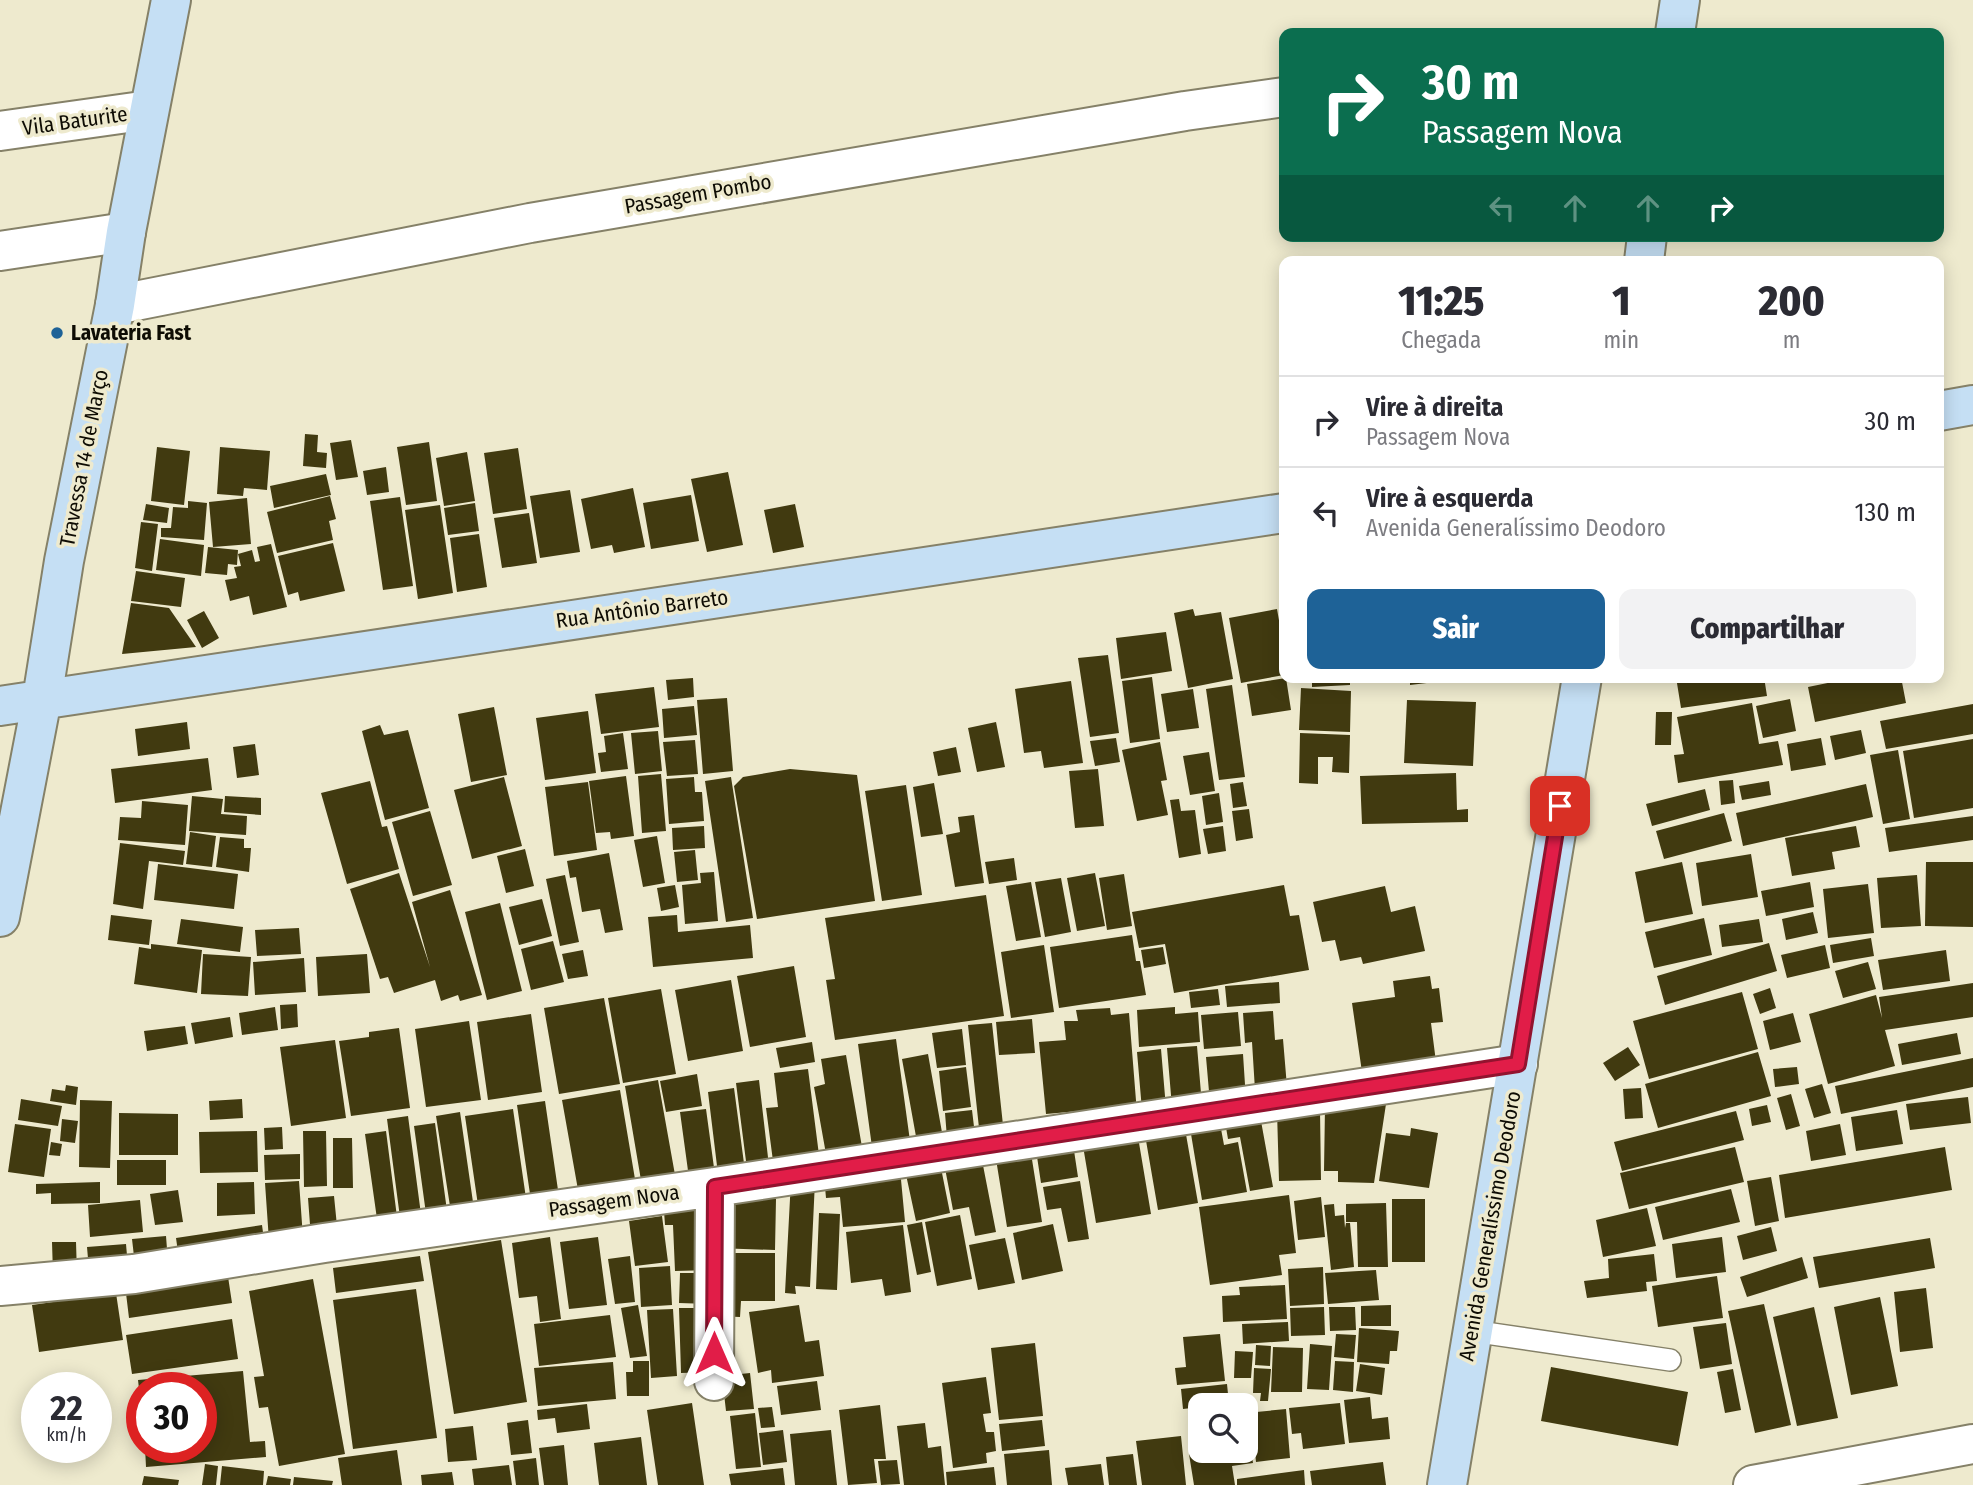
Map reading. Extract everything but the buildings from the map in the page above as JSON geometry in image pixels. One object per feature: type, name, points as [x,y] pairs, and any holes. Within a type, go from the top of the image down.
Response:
[{"type":"street","name":"Travessa 14 de Março","points":[[0,917],[42,699],[64,561],[115,305],[126,232],[171,0]]},
{"type":"street","points":[[1676,28],[1680,0]]},
{"type":"street","name":"Passagem Pombo","points":[[115,305],[544,221],[1172,113],[1279,98]]},
{"type":"street","name":"Vila Baturite","points":[[0,131],[149,110]]},
{"type":"street","points":[[0,251],[126,232]]},
{"type":"street","points":[[1944,410],[1973,405]]},
{"type":"street","name":"Rua Antônio Barreto","points":[[0,706],[1279,514]]},
{"type":"street","name":"Avenida Generalíssimo Deodoro","points":[[1447,1485],[1581,683]]},
{"type":"street","name":"Passagem Nova","points":[[0,1286],[134,1274],[324,1243],[715,1187],[1518,1064]]},
{"type":"street","points":[[714,1381],[715,1187]]},
{"type":"street","points":[[1753,1485],[1973,1444]]},
{"type":"lane","points":[[1472,1331],[1670,1360]]},
{"type":"place","name":"Lavateria Fast","points":[[57,333]]},
{"type":"route","points":[[714,1353],[715,1187],[1518,1064],[1560,806]]}]
